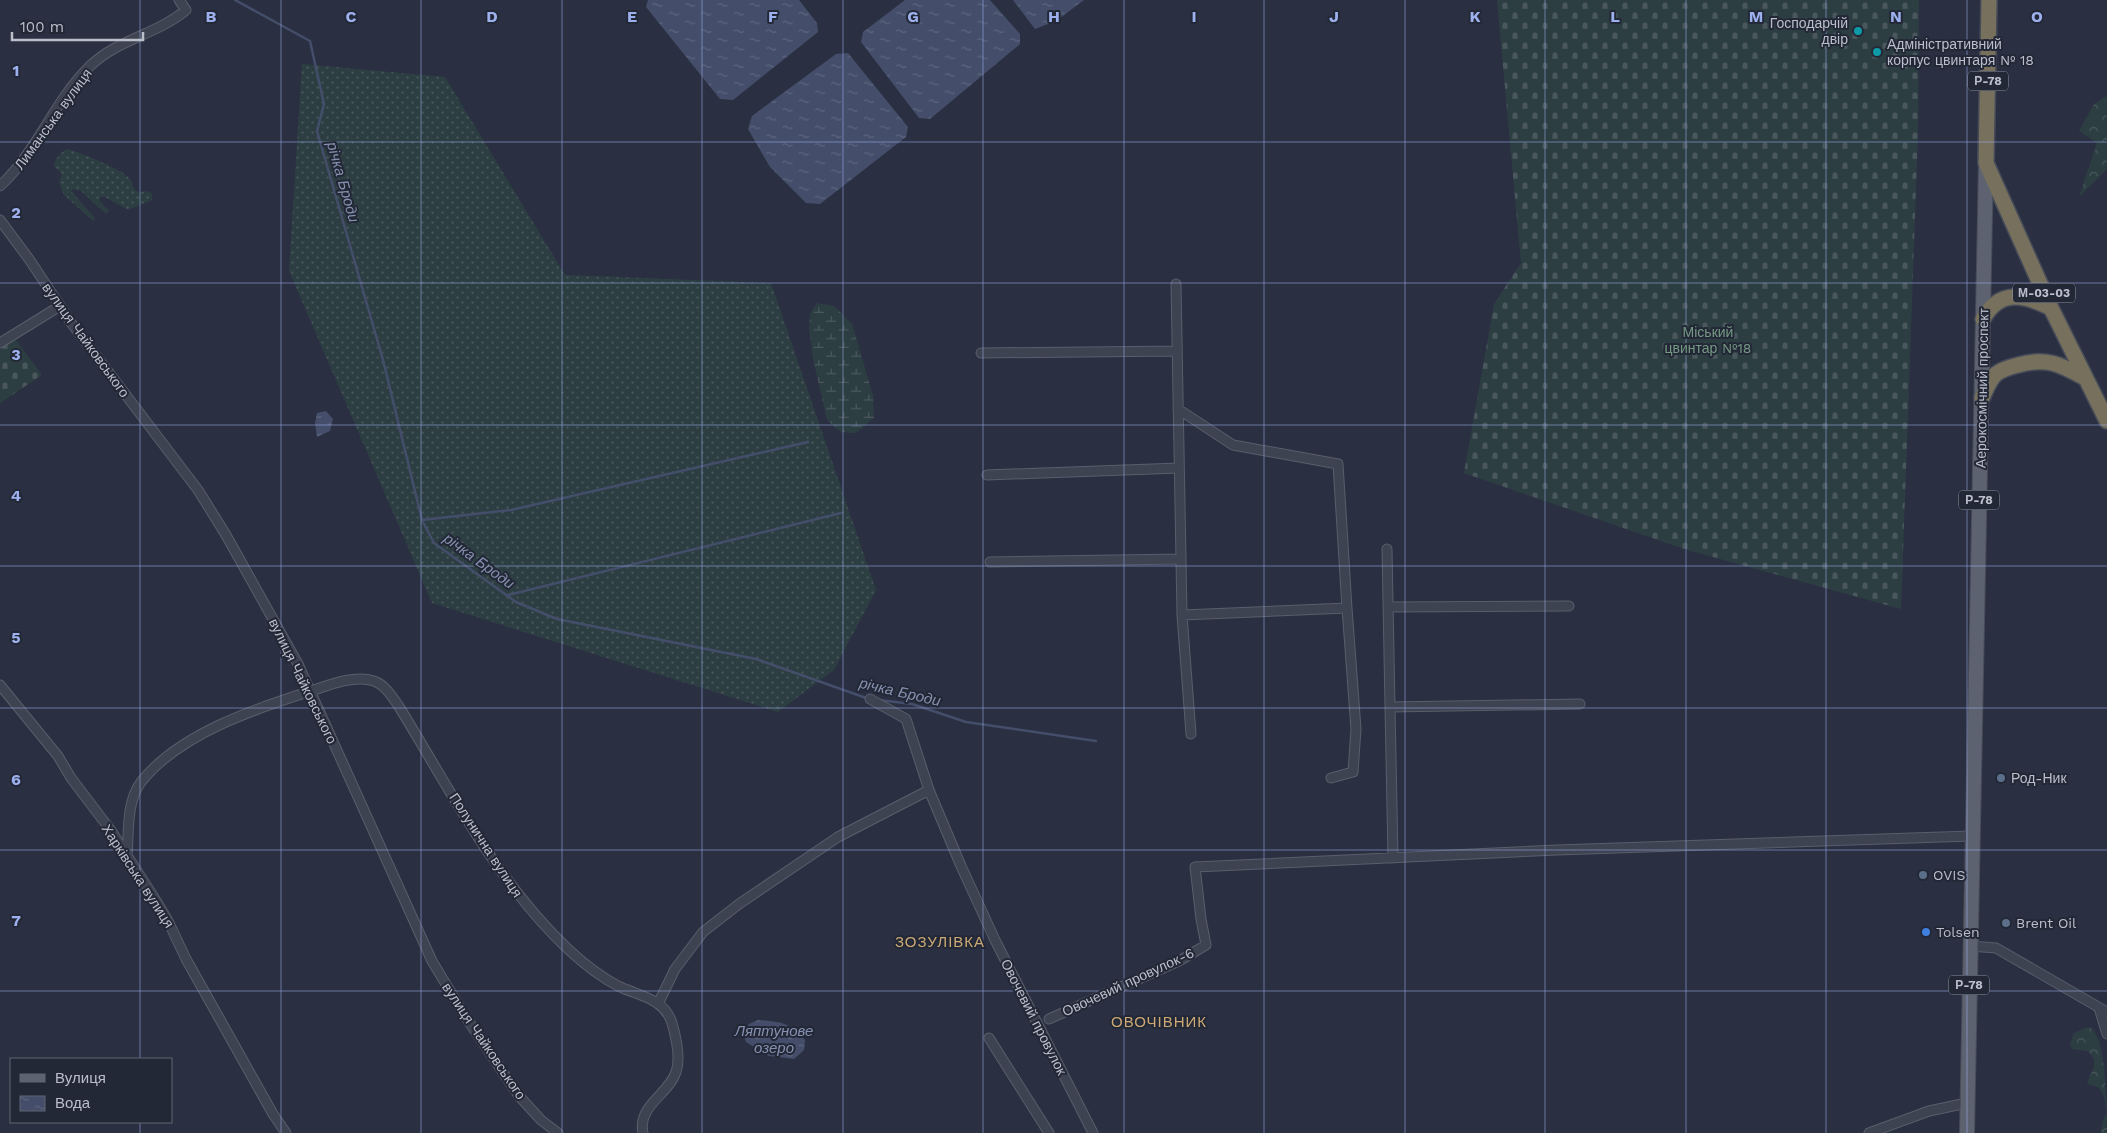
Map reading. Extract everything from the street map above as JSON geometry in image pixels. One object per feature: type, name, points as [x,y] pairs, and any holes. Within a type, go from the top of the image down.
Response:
[{"type":"highway","name":"Аерокосмічний проспект","points":[[1986,163],[1989,0]]},
{"type":"highway","name":"М-03-03","points":[[1986,163],[2051,308],[2107,421]]},
{"type":"highway","points":[[1983,318],[1991,306],[2007,298],[2023,297],[2051,308]]},
{"type":"highway","points":[[1982,398],[1996,375],[2006,368],[2028,362],[2048,361],[2056,363],[2085,378]]},
{"type":"main road","name":"Аерокосмічний проспект","points":[[1971,836],[1986,163]]},
{"type":"main road","name":"Р-78","points":[[1967,1133],[1971,836]]},
{"type":"street","name":"Лиманська вулиця","points":[[0,186],[20,164],[76,82],[88,68],[120,44],[166,25],[186,10],[178,0]]},
{"type":"street","name":"вулиця Чайковського","points":[[0,220],[60,306],[208,505],[286,641],[311,691],[432,961],[510,1083],[532,1110],[558,1133]]},
{"type":"street","points":[[1176,284],[1182,615],[1191,734]]},
{"type":"street","points":[[0,344],[60,306]]},
{"type":"street","points":[[981,353],[1177,350]]},
{"type":"street","points":[[1178,409],[1233,445],[1338,464],[1356,729],[1353,772],[1331,778]]},
{"type":"street","points":[[987,475],[1179,468]]},
{"type":"street","points":[[1387,549],[1393,858],[1576,849],[1971,836]]},
{"type":"street","points":[[990,562],[1181,559]]},
{"type":"street","points":[[1388,607],[1569,606]]},
{"type":"street","points":[[1182,615],[1347,608]]},
{"type":"street","name":"Полунична вулиця","points":[[127,857],[131,808],[136,792],[141,783],[159,764],[185,744],[237,717],[333,683],[371,680],[382,686],[398,705],[485,848],[525,904],[568,949],[584,962],[618,986],[652,999],[665,1009],[672,1023],[678,1060],[676,1073],[647,1111],[642,1128],[643,1133]]},
{"type":"street","name":"Харківська вулиця","points":[[0,684],[58,756],[71,778],[112,832],[168,921],[186,959],[272,1114],[286,1133]]},
{"type":"street","name":"Овочевий провулок","points":[[870,699],[906,719],[929,790],[995,940],[1093,1133]]},
{"type":"street","points":[[1390,707],[1580,704]]},
{"type":"street","points":[[658,1004],[675,969],[703,932],[739,904],[838,837],[929,790]]},
{"type":"street","name":"Овочевий провулок-6","points":[[1050,1018],[1179,961],[1206,945],[1195,867],[1393,858]]},
{"type":"street","points":[[1970,946],[1996,948],[2103,1010],[2107,1034]]},
{"type":"street","points":[[989,1038],[1049,1133]]},
{"type":"street","points":[[1869,1133],[1929,1111],[1967,1103]]},
{"type":"street","points":[[634,1133],[647,1111]]},
{"type":"green space","name":"Міський цвинтар №18","points":[[1497,0],[1919,0],[1918,131],[1901,609],[1684,549],[1464,473],[1494,304],[1521,263]]},
{"type":"green space","points":[[302,64],[445,77],[565,275],[771,283],[876,590],[834,670],[778,712],[432,603],[289,271]]},
{"type":"green space","points":[[2107,96],[2107,169],[2079,197],[2097,143],[2079,131],[2094,104]]},
{"type":"green space","points":[[67,149],[99,161],[124,174],[136,191],[148,191],[152,194],[152,200],[128,210],[105,197],[100,197],[99,200],[109,211],[106,214],[81,191],[73,189],[71,191],[95,218],[94,221],[92,220],[64,195],[59,182],[62,174],[54,166],[59,156]]},
{"type":"green space","points":[[817,303],[834,306],[852,324],[873,396],[874,418],[856,433],[841,432],[827,420],[813,358],[809,328],[810,314]]},
{"type":"green space","points":[[15,339],[42,375],[0,403],[0,349]]},
{"type":"green space","points":[[2088,1027],[2094,1032],[2099,1042],[2102,1057],[2105,1074],[2107,1133],[2101,1133],[2106,1114],[2103,1096],[2098,1087],[2087,1083],[2094,1067],[2094,1059],[2088,1051],[2072,1049],[2070,1045],[2074,1033]]},
{"type":"water","points":[[648,0],[799,0],[817,23],[818,32],[733,100],[720,99],[646,7]]},
{"type":"water","points":[[905,0],[990,0],[1020,34],[1020,44],[930,119],[919,118],[861,42],[863,32]]},
{"type":"water","points":[[1013,0],[1084,0],[1056,21],[1035,29]]},
{"type":"water","points":[[848,53],[908,127],[906,137],[820,204],[806,203],[770,167],[748,129],[752,116],[836,54]]},
{"type":"water","points":[[326,411],[333,419],[330,431],[317,437],[315,423],[317,413]]},
{"type":"water","name":"Ляптунове озеро","points":[[758,1020],[778,1022],[790,1026],[805,1040],[804,1050],[794,1059],[769,1056],[746,1042],[743,1032],[749,1024]]},
{"type":"waterway","name":"річка Броди","points":[[235,0],[310,41],[324,104],[317,131],[383,360],[422,520],[434,543],[516,602],[557,619],[756,659],[869,699]]},
{"type":"waterway","points":[[422,520],[511,510],[808,442]]},
{"type":"waterway","points":[[508,595],[841,513]]},
{"type":"waterway","name":"річка Броди","points":[[879,700],[912,704],[966,722],[1096,741]]},
{"type":"place","name":"Господарчій двір","points":[[1858,31]]},
{"type":"place","name":"Адміністративний корпус цвинтаря № 18","points":[[1877,52]]},
{"type":"place","name":"Род-Ник","points":[[2001,778]]},
{"type":"place","name":"OVIS","points":[[1923,875]]},
{"type":"place","name":"Brent Oil","points":[[2006,923]]},
{"type":"place","name":"Tolsen","points":[[1926,932]]},
{"type":"district","name":"ЗОЗУЛІВКА","points":[[940,942]]},
{"type":"district","name":"ОВОЧІВНИК","points":[[1159,1022]]}]
